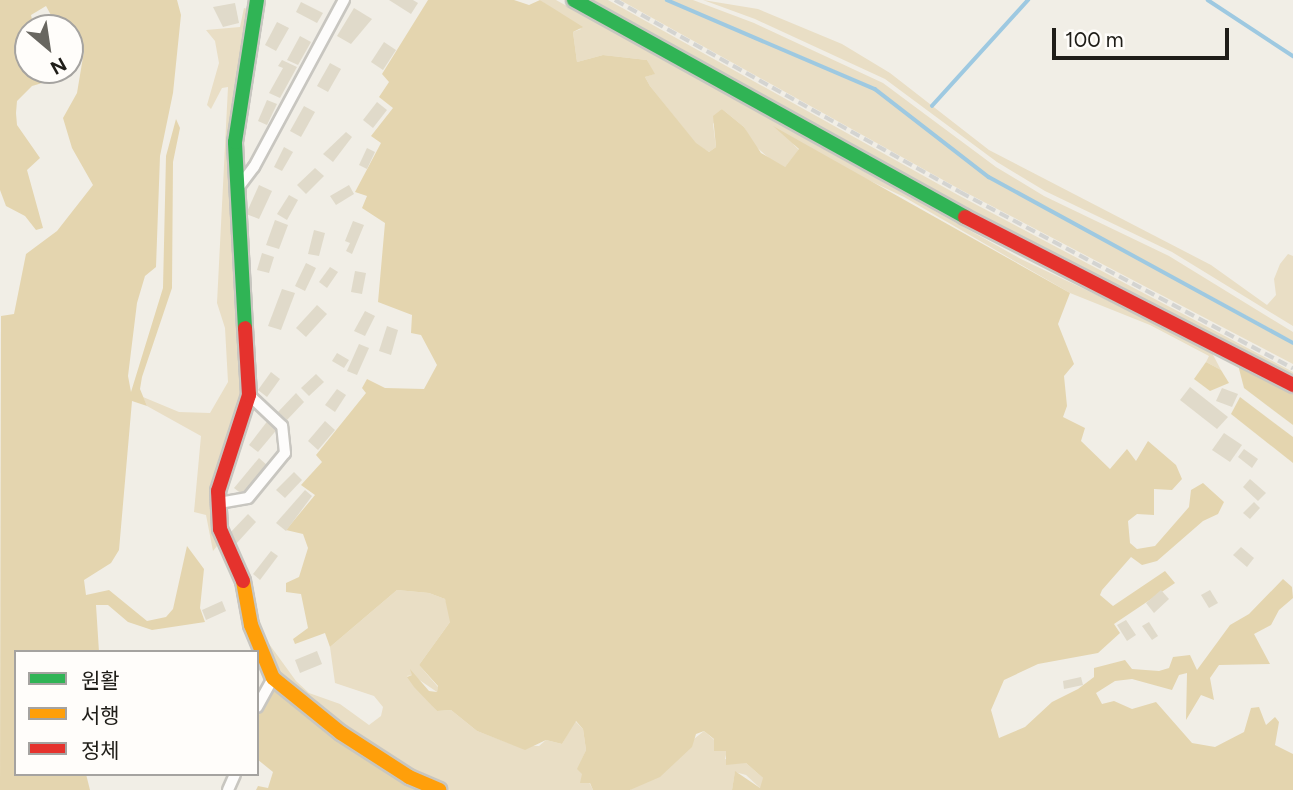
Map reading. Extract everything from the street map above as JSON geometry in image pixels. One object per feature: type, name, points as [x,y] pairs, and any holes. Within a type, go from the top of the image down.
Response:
[{"type":"street","points":[[257,0],[238,107],[238,187],[249,395],[218,491],[220,529],[241,572],[251,625],[273,678],[341,733],[409,777],[439,790]]},
{"type":"street","points":[[238,187],[254,167],[344,0]]},
{"type":"street","points":[[574,0],[1017,244],[1293,385]]},
{"type":"street","points":[[219,503],[245,500],[285,453],[282,426],[249,395]]},
{"type":"street","points":[[259,703],[273,678]]},
{"type":"shaded area","points":[[0,0],[177,0],[181,15],[173,93],[160,156],[156,267],[145,276],[137,303],[128,376],[131,392],[163,288],[166,156],[176,119],[180,128],[173,162],[172,288],[142,377],[140,389],[147,406],[132,401],[119,550],[111,563],[84,580],[86,595],[109,590],[147,621],[166,617],[173,609],[187,546],[204,569],[200,608],[205,622],[152,630],[128,622],[108,605],[96,605],[99,650],[14,650],[14,776],[86,776],[90,790],[0,790],[1,316],[14,314],[26,254],[57,231],[93,185],[72,148],[63,118],[77,93],[78,84],[84,84],[84,14],[50,14],[46,6],[33,14],[14,14],[14,84],[39,84],[32,86],[17,101],[16,113],[17,125],[40,158],[27,170],[43,228],[36,230],[25,216],[6,206],[0,190]]},
{"type":"shaded area","points":[[428,0],[514,0],[529,5],[540,0],[583,27],[573,32],[577,62],[603,55],[647,60],[655,74],[645,77],[650,86],[696,143],[709,152],[716,147],[713,116],[722,109],[744,127],[761,153],[785,167],[799,149],[773,126],[1070,293],[1058,324],[1074,364],[1064,376],[1067,406],[1063,417],[1085,428],[1081,441],[1110,469],[1127,449],[1136,461],[1148,441],[1176,465],[1182,479],[1172,490],[1154,489],[1154,515],[1137,514],[1128,521],[1130,543],[1137,549],[1155,546],[1189,507],[1191,490],[1203,483],[1224,502],[1218,514],[1203,521],[1157,561],[1142,565],[1131,557],[1102,590],[1100,595],[1113,606],[1165,571],[1175,583],[1114,624],[1120,633],[1098,653],[1038,664],[1004,680],[991,710],[999,738],[1025,727],[1052,702],[1078,689],[1094,677],[1094,668],[1125,660],[1132,669],[1159,671],[1169,668],[1173,657],[1190,655],[1197,670],[1230,625],[1249,614],[1283,579],[1292,587],[1293,598],[1279,610],[1271,625],[1254,634],[1270,664],[1219,665],[1210,678],[1214,700],[1201,695],[1186,720],[1187,673],[1179,675],[1172,690],[1132,679],[1115,681],[1096,693],[1102,704],[1114,701],[1132,709],[1156,702],[1192,743],[1215,747],[1244,732],[1251,708],[1259,707],[1266,725],[1275,717],[1279,722],[1275,745],[1293,754],[1293,790],[732,790],[735,771],[760,788],[763,778],[746,763],[726,765],[726,751],[714,751],[714,739],[704,731],[696,734],[692,747],[660,777],[630,790],[593,790],[590,783],[580,783],[582,774],[577,769],[586,750],[583,729],[576,721],[562,744],[546,740],[525,750],[477,731],[451,710],[437,711],[414,687],[407,677],[412,675],[410,669],[429,691],[437,692],[438,686],[419,665],[450,622],[445,599],[429,593],[397,590],[330,647],[325,633],[295,644],[293,639],[308,628],[301,594],[286,592],[286,583],[299,577],[308,548],[303,534],[286,530],[315,495],[301,485],[322,462],[316,455],[366,393],[362,388],[367,379],[385,388],[424,389],[437,365],[421,335],[411,333],[412,315],[378,302],[385,223],[362,208],[367,196],[355,192],[381,143],[371,136],[393,108],[379,97],[389,82],[382,74]]},
{"type":"shaded area","points":[[540,0],[556,0],[1021,259],[1210,349],[1221,370],[1206,362],[1209,356],[1150,325],[1070,293],[904,197],[793,144],[799,150],[785,167],[779,167],[753,144],[744,127],[722,109],[713,124],[716,147],[709,152],[696,144],[650,86],[645,77],[654,74],[647,60],[603,55],[577,62],[573,32],[581,29]]},
{"type":"shaded area","points":[[581,0],[608,0],[958,195],[1293,372],[1293,381],[1063,263]]},
{"type":"shaded area","points":[[620,0],[664,0],[875,90],[988,178],[1293,344],[1293,364],[961,190]]},
{"type":"shaded area","points":[[670,0],[693,0],[754,23],[883,83],[996,167],[1044,196],[1169,256],[1293,332],[1293,341],[989,176],[876,88]]},
{"type":"shaded area","points":[[703,0],[758,9],[842,44],[890,73],[989,150],[1211,265],[1267,305],[1276,295],[1274,279],[1280,264],[1288,254],[1293,256],[1293,326],[1172,252],[1045,191],[997,162],[885,79],[755,19]]},
{"type":"shaded area","points":[[244,8],[251,10],[240,86],[246,378],[225,457],[222,540],[213,551],[206,515],[194,512],[201,436],[147,406],[143,397],[179,412],[210,413],[228,382],[225,328],[217,303],[228,87],[222,88],[211,109],[207,105],[219,63],[215,41],[206,30],[240,27]]},
{"type":"shaded area","points":[[1237,361],[1293,392],[1293,425],[1244,388]]},
{"type":"shaded area","points":[[1206,362],[1221,370],[1229,383],[1210,391],[1194,379]]},
{"type":"shaded area","points":[[1240,397],[1293,437],[1293,463],[1231,414]]},
{"type":"shaded area","points":[[397,590],[429,593],[445,599],[450,612],[450,622],[419,665],[438,687],[437,692],[412,675],[407,676],[437,711],[451,710],[477,731],[514,745],[539,746],[546,740],[562,744],[575,721],[583,729],[586,750],[580,764],[593,790],[450,790],[411,774],[367,747],[275,670],[259,636],[254,605],[264,637],[296,681],[309,693],[340,704],[369,725],[381,716],[383,707],[374,696],[335,683],[330,647]]},
{"type":"shaded area","points":[[277,684],[431,790],[256,790],[258,786],[268,788],[273,772],[259,761],[259,715]]},
{"type":"shaded area","points":[[704,731],[727,751],[725,759],[746,763],[763,778],[764,785],[760,788],[746,775],[735,772],[732,790],[630,790]]},
{"type":"building","points":[[389,0],[413,0],[418,3],[411,14]]},
{"type":"building","points":[[301,2],[323,13],[317,23],[296,12]]},
{"type":"building","points":[[235,3],[239,23],[223,27],[213,7]]},
{"type":"building","points":[[354,8],[372,19],[351,44],[337,36]]},
{"type":"building","points":[[277,22],[289,28],[276,51],[265,45]]},
{"type":"building","points":[[300,36],[311,42],[298,65],[287,60]]},
{"type":"building","points":[[384,42],[396,50],[383,70],[371,62]]},
{"type":"building","points":[[282,60],[297,67],[280,98],[269,93],[283,68],[278,66]]},
{"type":"building","points":[[330,63],[341,69],[328,92],[317,86]]},
{"type":"building","points":[[267,100],[277,104],[267,125],[258,121]]},
{"type":"building","points":[[377,102],[387,110],[373,128],[363,120]]},
{"type":"building","points":[[304,106],[315,112],[301,137],[290,131]]},
{"type":"building","points":[[346,132],[352,137],[333,162],[323,154]]},
{"type":"building","points":[[284,147],[293,152],[282,171],[274,167]]},
{"type":"building","points":[[367,148],[375,152],[367,169],[359,165]]},
{"type":"building","points":[[315,168],[324,176],[306,194],[297,185]]},
{"type":"building","points":[[259,185],[272,191],[259,219],[246,214]]},
{"type":"building","points":[[349,185],[354,194],[336,205],[330,196]]},
{"type":"building","points":[[289,195],[298,200],[287,220],[277,214]]},
{"type":"building","points":[[275,220],[288,225],[279,249],[266,245]]},
{"type":"building","points":[[353,221],[364,225],[352,254],[346,251],[350,243],[345,241]]},
{"type":"building","points":[[314,230],[325,233],[319,256],[308,254]]},
{"type":"building","points":[[262,253],[274,257],[269,273],[257,270]]},
{"type":"building","points":[[306,263],[316,268],[305,291],[295,286]]},
{"type":"building","points":[[330,267],[338,272],[327,288],[319,282]]},
{"type":"building","points":[[355,271],[366,273],[362,294],[351,292]]},
{"type":"building","points":[[282,289],[295,293],[281,330],[268,326]]},
{"type":"building","points":[[317,305],[327,314],[306,337],[296,328]]},
{"type":"building","points":[[365,311],[375,316],[365,336],[354,331]]},
{"type":"building","points":[[387,326],[398,330],[391,355],[379,351]]},
{"type":"building","points":[[359,344],[369,348],[357,375],[347,371]]},
{"type":"building","points":[[337,353],[349,360],[344,368],[332,361]]},
{"type":"building","points":[[271,372],[280,379],[267,397],[258,390]]},
{"type":"building","points":[[316,374],[324,382],[309,396],[301,388]]},
{"type":"building","points":[[1190,387],[1228,417],[1217,429],[1180,400]]},
{"type":"building","points":[[1222,388],[1238,394],[1232,407],[1216,401]]},
{"type":"building","points":[[337,389],[346,395],[335,412],[325,405]]},
{"type":"building","points":[[296,393],[304,402],[287,420],[278,412]]},
{"type":"building","points":[[269,419],[279,427],[258,452],[249,445]]},
{"type":"building","points":[[325,421],[335,430],[318,450],[308,441]]},
{"type":"building","points":[[1224,433],[1242,445],[1230,462],[1212,450]]},
{"type":"building","points":[[1244,449],[1258,459],[1252,468],[1238,457]]},
{"type":"building","points":[[259,458],[268,466],[243,495],[234,488]]},
{"type":"building","points":[[294,472],[302,480],[285,498],[276,490]]},
{"type":"building","points":[[1250,479],[1266,493],[1258,501],[1243,487]]},
{"type":"building","points":[[305,490],[312,496],[286,531],[276,523]]},
{"type":"building","points":[[1254,502],[1260,508],[1250,519],[1243,513]]},
{"type":"building","points":[[248,514],[256,522],[236,544],[227,536]]},
{"type":"building","points":[[1241,547],[1254,558],[1247,567],[1233,555]]},
{"type":"building","points":[[271,551],[278,556],[260,580],[253,574]]},
{"type":"building","points":[[1161,590],[1169,599],[1154,613],[1146,603]]},
{"type":"building","points":[[1210,590],[1218,603],[1209,608],[1201,595]]},
{"type":"building","points":[[222,601],[226,611],[206,620],[202,610]]},
{"type":"building","points":[[1126,620],[1136,635],[1127,641],[1117,625]]},
{"type":"building","points":[[1149,622],[1158,636],[1152,640],[1142,626]]},
{"type":"building","points":[[317,651],[322,664],[300,673],[295,660]]},
{"type":"building","points":[[1081,677],[1083,685],[1064,689],[1063,681]]},
{"type":"waterway","points":[[667,0],[875,89],[989,177],[1293,343]]},
{"type":"waterway","points":[[932,106],[1028,0]]},
{"type":"waterway","points":[[1208,0],[1293,56]]},
{"type":"railway","points":[[615,0],[960,192],[1293,368]]},
{"type":"traffic: fast","points":[[245,328],[235,142],[257,0]]},
{"type":"traffic: fast","points":[[574,0],[965,217]]},
{"type":"traffic: slow","points":[[243,581],[251,625],[273,678],[341,733],[409,777],[439,790]]},
{"type":"traffic: jam","points":[[965,217],[1293,385]]},
{"type":"traffic: jam","points":[[243,581],[220,529],[218,491],[249,395],[245,328]]}]
